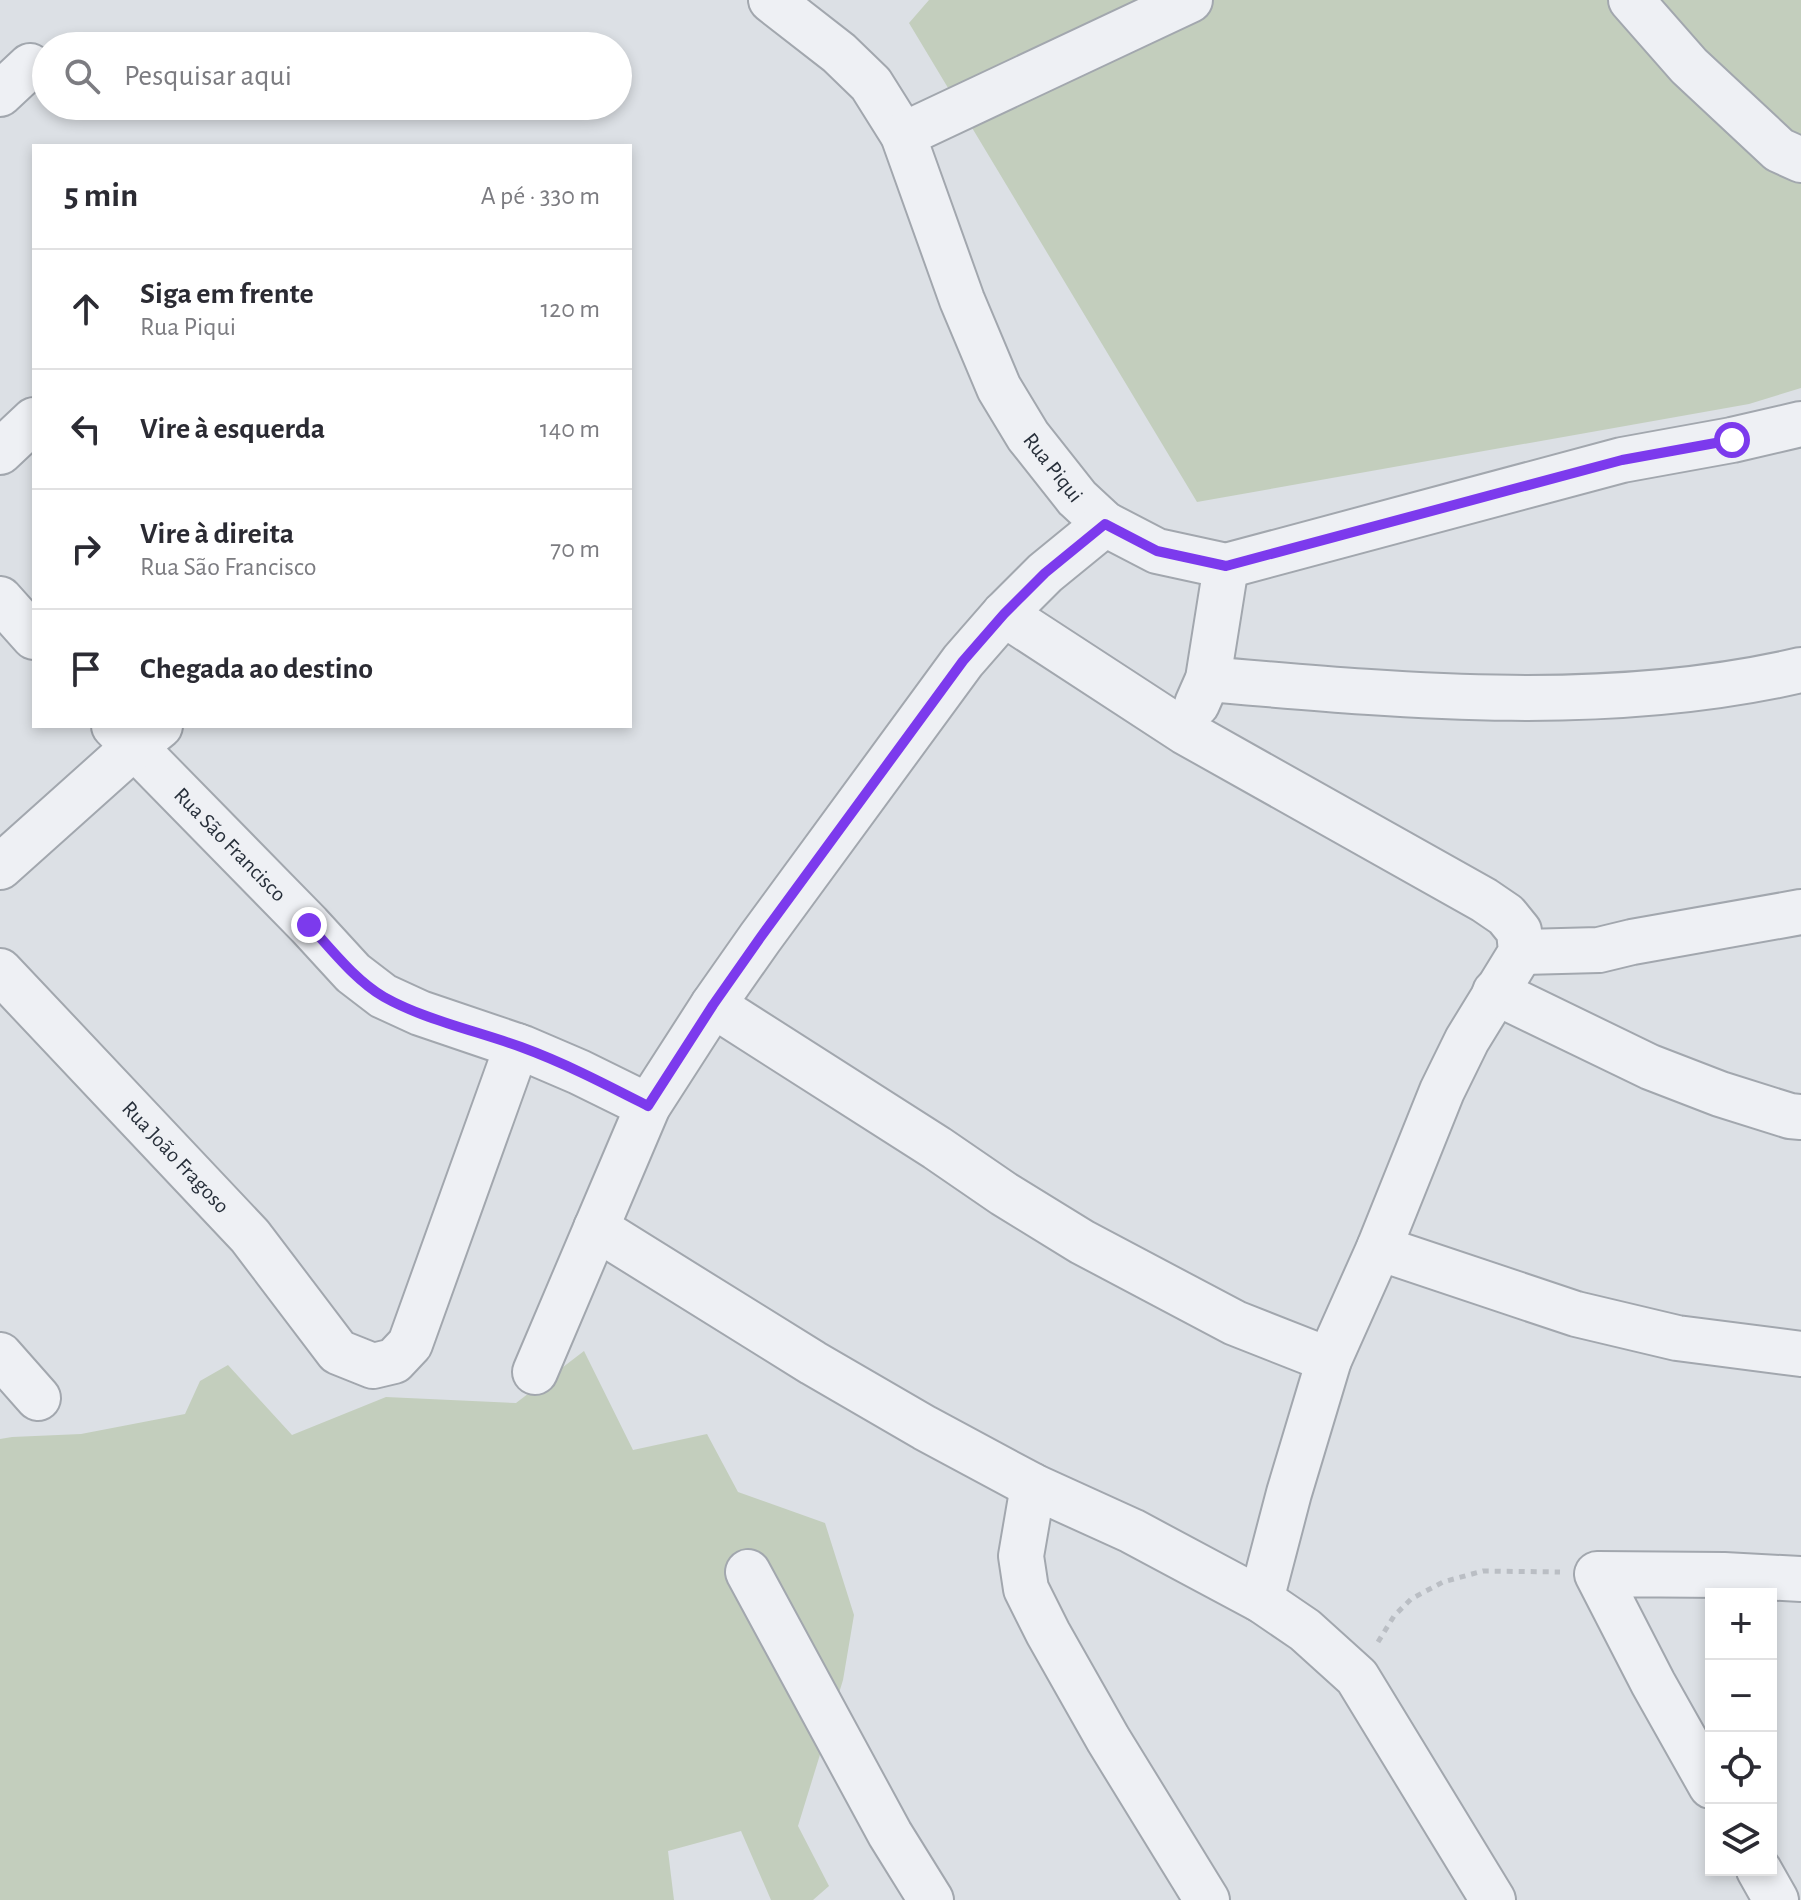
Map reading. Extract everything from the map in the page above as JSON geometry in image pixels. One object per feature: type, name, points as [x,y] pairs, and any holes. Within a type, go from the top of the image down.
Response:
[{"type":"street","name":"Rua Piqui","points":[[771,0],[839,53],[871,84],[903,135],[962,300],[999,388],[1028,436],[1077,498],[1105,524],[1157,551],[1226,566],[1622,460],[1801,424]]},
{"type":"street","points":[[903,135],[1190,0]]},
{"type":"street","points":[[1631,0],[1689,66],[1767,140],[1779,150],[1801,160]]},
{"type":"street","points":[[0,452],[32,422]]},
{"type":"street","points":[[535,1372],[648,1106],[713,1005],[963,661],[1045,573],[1105,524]]},
{"type":"street","points":[[1185,732],[1208,679],[1226,566]]},
{"type":"street","points":[[0,599],[32,635]]},
{"type":"street","points":[[1004,614],[1185,732],[1484,900],[1506,915],[1519,931],[1521,952],[1467,1040],[1442,1091],[1379,1248],[1329,1360],[1261,1600]]},
{"type":"street","points":[[1208,679],[1372,693],[1518,698],[1673,691],[1801,670]]},
{"type":"street","points":[[0,867],[136,733]]},
{"type":"street","name":"Rua São Francisco","points":[[136,733],[353,973],[383,996],[420,1013],[517,1046],[648,1106]]},
{"type":"street","points":[[1521,952],[1599,950],[1801,912]]},
{"type":"street","name":"Rua João Fragoso","points":[[0,971],[250,1236],[338,1352],[373,1366],[394,1361],[410,1344],[517,1046]]},
{"type":"street","points":[[1495,992],[1650,1067],[1720,1094],[1801,1117]]},
{"type":"street","points":[[713,1005],[1082,1242],[1235,1323],[1329,1360]]},
{"type":"street","points":[[596,1228],[925,1428],[1033,1486],[1132,1531],[1261,1600],[1305,1630],[1357,1677],[1493,1900]]},
{"type":"street","points":[[1379,1248],[1576,1314],[1677,1338],[1801,1354]]},
{"type":"street","points":[[0,1355],[38,1398]]},
{"type":"street","points":[[1033,1486],[1021,1556],[1026,1589],[1108,1739],[1207,1900]]},
{"type":"street","points":[[748,1572],[890,1834],[931,1900]]},
{"type":"street","points":[[1705,1775],[1597,1574],[1801,1579]]},
{"type":"street","points":[[1762,1876],[1776,1900]]},
{"type":"path","points":[[1357,1677],[1394,1616],[1411,1599],[1443,1582],[1483,1571],[1597,1574]]},
{"type":"green space","points":[[929,0],[1801,0],[1801,388],[1749,404],[1197,502],[909,23]]},
{"type":"green space","points":[[584,1351],[633,1450],[707,1434],[738,1492],[825,1523],[854,1615],[843,1680],[798,1826],[829,1886],[813,1900],[771,1900],[741,1831],[668,1851],[674,1900],[0,1900],[0,1439],[81,1434],[185,1414],[200,1381],[228,1365],[292,1435],[386,1397],[516,1403]]},
{"type":"route","points":[[309,925],[353,973],[383,996],[420,1013],[523,1048],[648,1106],[760,938],[963,661],[1045,573],[1105,524],[1157,551],[1226,566],[1622,460],[1732,440]]}]
